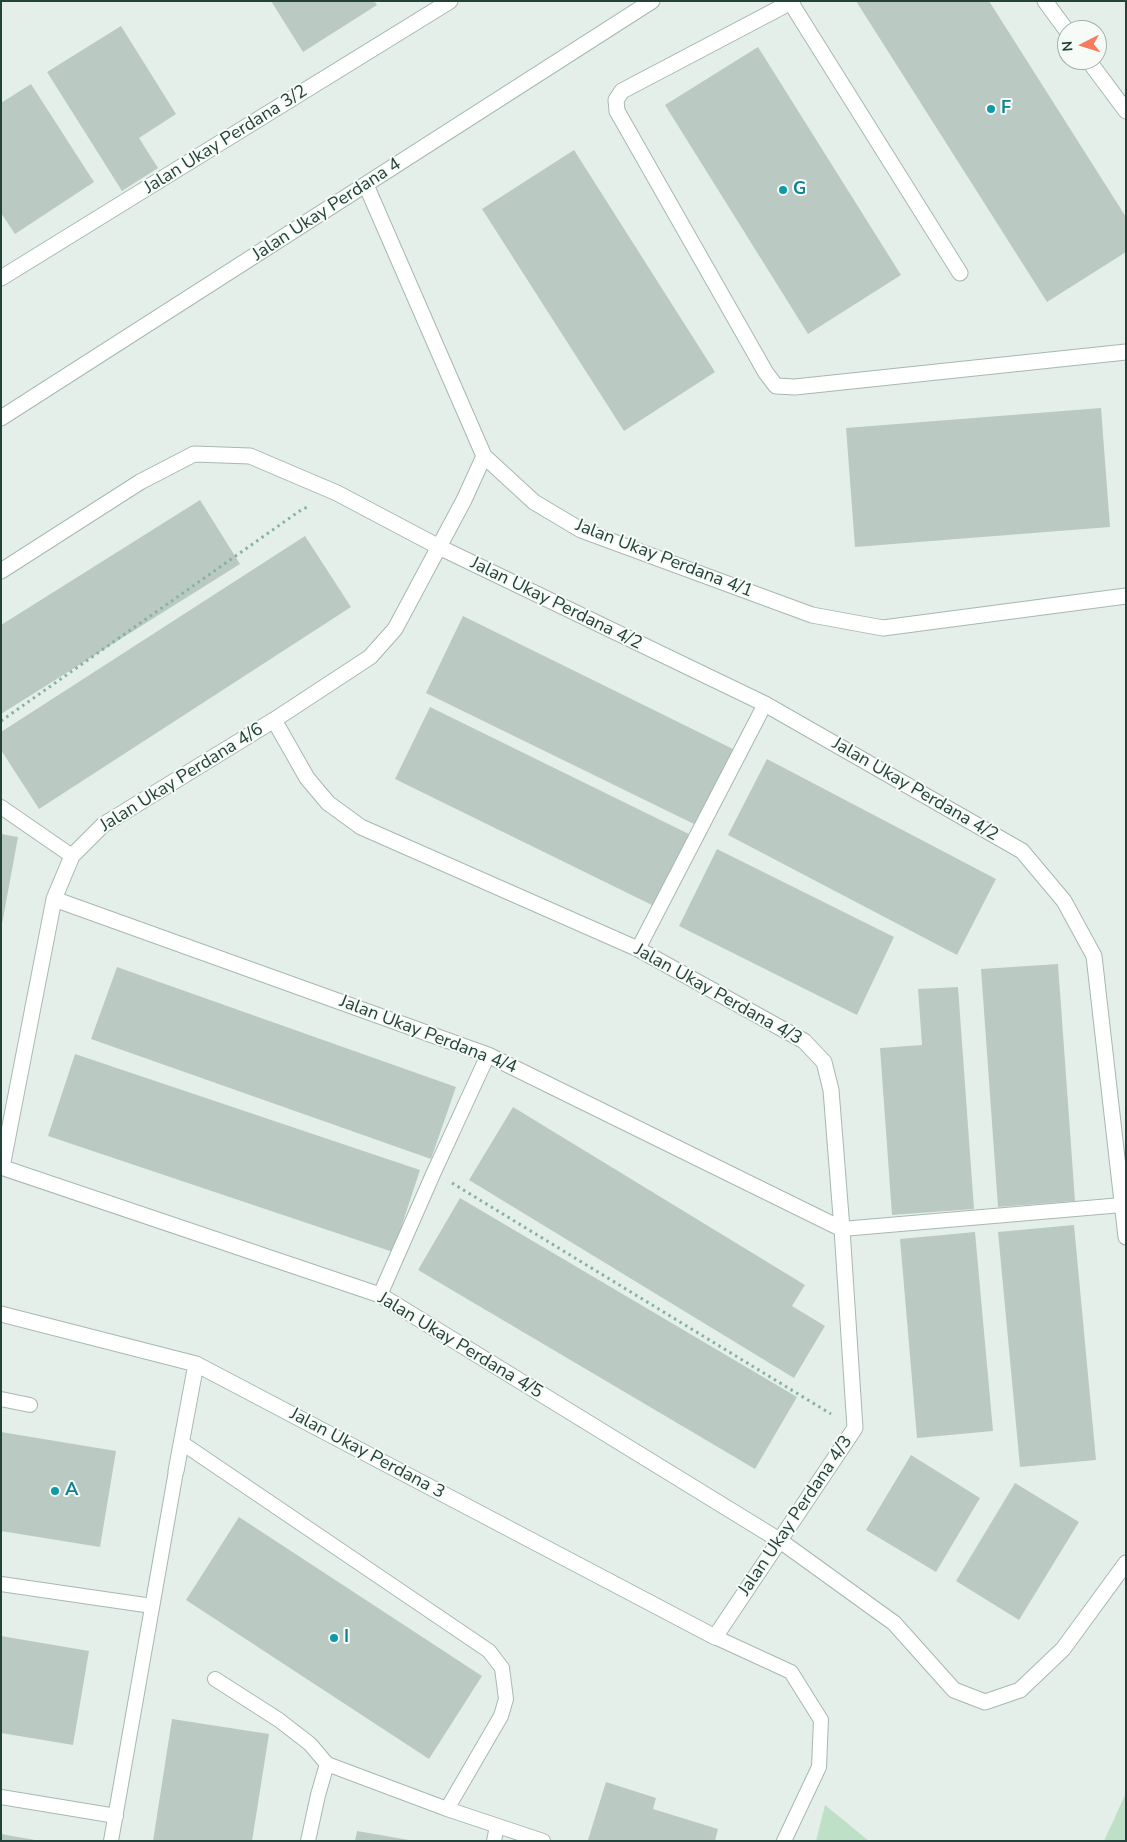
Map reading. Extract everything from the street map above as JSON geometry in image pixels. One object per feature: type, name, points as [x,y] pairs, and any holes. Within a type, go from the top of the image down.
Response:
[{"type":"street","name":"Jalan Ukay Perdana 3/2","points":[[1,278],[450,1]]},
{"type":"street","name":"Jalan Ukay Perdana 4","points":[[1,418],[652,1]]},
{"type":"street","points":[[1045,1],[1059,20]]},
{"type":"street","points":[[960,273],[792,2],[622,91],[616,100],[617,111],[766,373],[776,386],[795,387],[1126,352]]},
{"type":"street","points":[[1095,70],[1126,111]]},
{"type":"street","name":"Jalan Ukay Perdana 4/1","points":[[366,185],[484,456],[534,502],[581,530],[812,615],[883,628],[1126,596]]},
{"type":"street","name":"Jalan Ukay Perdana 4/2","points":[[1,571],[140,482],[194,454],[250,456],[336,493],[439,547],[765,704],[1022,851],[1064,901],[1094,956],[1126,1237]]},
{"type":"street","name":"Jalan Ukay Perdana 4/6","points":[[2,1167],[54,899],[72,856],[104,825],[274,720],[370,657],[395,629],[464,500],[484,456]]},
{"type":"street","name":"Jalan Ukay Perdana 4/3","points":[[274,720],[307,778],[328,803],[361,827],[638,949],[804,1041],[824,1062],[831,1090],[855,1428],[715,1637]]},
{"type":"street","name":"Jalan Ukay Perdana 4/4","points":[[54,899],[488,1055],[842,1229]]},
{"type":"street","name":"Jalan Ukay Perdana 4/5","points":[[2,1167],[380,1296],[779,1540]]},
{"type":"street","name":"Jalan Ukay Perdana 3","points":[[1,1314],[196,1364],[715,1637]]},
{"type":"street","points":[[176,1471],[196,1364]]},
{"type":"street","points":[[779,1540],[894,1623],[954,1690],[985,1702],[1020,1690],[1062,1649],[1126,1563]]},
{"type":"lane","points":[[638,949],[765,704]]},
{"type":"lane","points":[[1,807],[72,856]]},
{"type":"lane","points":[[380,1296],[488,1055]]},
{"type":"lane","points":[[842,1229],[1122,1205]]},
{"type":"lane","points":[[1,1399],[30,1405]]},
{"type":"lane","points":[[182,1443],[489,1651],[502,1668],[506,1699],[501,1716],[447,1809]]},
{"type":"lane","points":[[111,1841],[176,1471]]},
{"type":"lane","points":[[1,1584],[152,1606]]},
{"type":"lane","points":[[715,1637],[791,1672],[821,1720],[819,1767],[784,1841]]},
{"type":"lane","points":[[215,1679],[279,1720],[310,1744],[327,1764],[447,1809],[543,1841]]},
{"type":"lane","points":[[308,1841],[327,1764]]},
{"type":"lane","points":[[1,1797],[116,1816]]},
{"type":"lane","points":[[494,1841],[497,1826]]},
{"type":"path","points":[[1,721],[302,510],[336,493]]},
{"type":"path","points":[[434,1172],[855,1428]]},
{"type":"green space","points":[[1126,1793],[1126,1841],[1104,1841]]},
{"type":"green space","points":[[825,1805],[869,1841],[816,1841]]},
{"type":"building","points":[[271,1],[374,1],[377,5],[303,52]]},
{"type":"building","name":"F","points":[[856,1],[989,1],[1126,217],[1126,252],[1047,302]]},
{"type":"building","points":[[121,26],[176,114],[139,138],[158,168],[122,191],[47,72]]},
{"type":"building","name":"G","points":[[758,47],[901,275],[808,334],[665,105]]},
{"type":"building","points":[[31,84],[94,182],[15,234],[1,213],[1,103]]},
{"type":"building","points":[[574,150],[715,372],[624,431],[482,209]]},
{"type":"building","points":[[1101,408],[1110,527],[855,547],[846,428]]},
{"type":"building","points":[[200,500],[240,564],[1,714],[1,625]]},
{"type":"building","points":[[305,536],[351,607],[39,809],[1,750],[1,732]]},
{"type":"building","points":[[463,616],[735,750],[698,826],[426,693]]},
{"type":"building","points":[[430,707],[691,835],[656,907],[395,779]]},
{"type":"building","points":[[767,759],[996,879],[957,955],[728,835]]},
{"type":"building","points":[[1,834],[18,837],[2,924],[1,924]]},
{"type":"building","points":[[717,849],[894,937],[857,1015],[679,926]]},
{"type":"building","points":[[1058,964],[1075,1201],[998,1207],[981,969]]},
{"type":"building","points":[[117,967],[456,1087],[431,1159],[91,1039]]},
{"type":"building","points":[[958,987],[974,1209],[892,1215],[880,1048],[922,1045],[918,989]]},
{"type":"building","points":[[75,1054],[420,1170],[393,1252],[48,1136]]},
{"type":"building","points":[[513,1107],[805,1285],[792,1306],[825,1326],[794,1378],[469,1180]]},
{"type":"building","points":[[460,1198],[797,1397],[755,1469],[418,1270]]},
{"type":"building","points":[[1074,1225],[1096,1460],[1020,1467],[998,1232]]},
{"type":"building","points":[[975,1232],[993,1431],[917,1438],[900,1239]]},
{"type":"building","name":"A","points":[[1,1432],[116,1451],[100,1547],[1,1531]]},
{"type":"building","points":[[911,1455],[980,1498],[936,1572],[866,1530]]},
{"type":"building","points":[[1015,1483],[1079,1522],[1019,1620],[956,1581]]},
{"type":"building","name":"I","points":[[239,1517],[482,1676],[429,1759],[186,1600]]},
{"type":"building","points":[[1,1636],[89,1651],[73,1745],[1,1733]]},
{"type":"building","points":[[172,1719],[269,1734],[252,1841],[153,1841]]},
{"type":"building","points":[[606,1782],[656,1798],[653,1809],[718,1829],[715,1841],[588,1840]]},
{"type":"building","points":[[357,1831],[409,1840],[409,1841],[355,1841]]},
{"type":"building","points":[[1,1834],[35,1840],[35,1841],[1,1841]]},
{"type":"place","name":"F","points":[[991,109]]},
{"type":"place","name":"G","points":[[783,190]]},
{"type":"place","name":"A","points":[[55,1491]]},
{"type":"place","name":"I","points":[[334,1638]]}]
